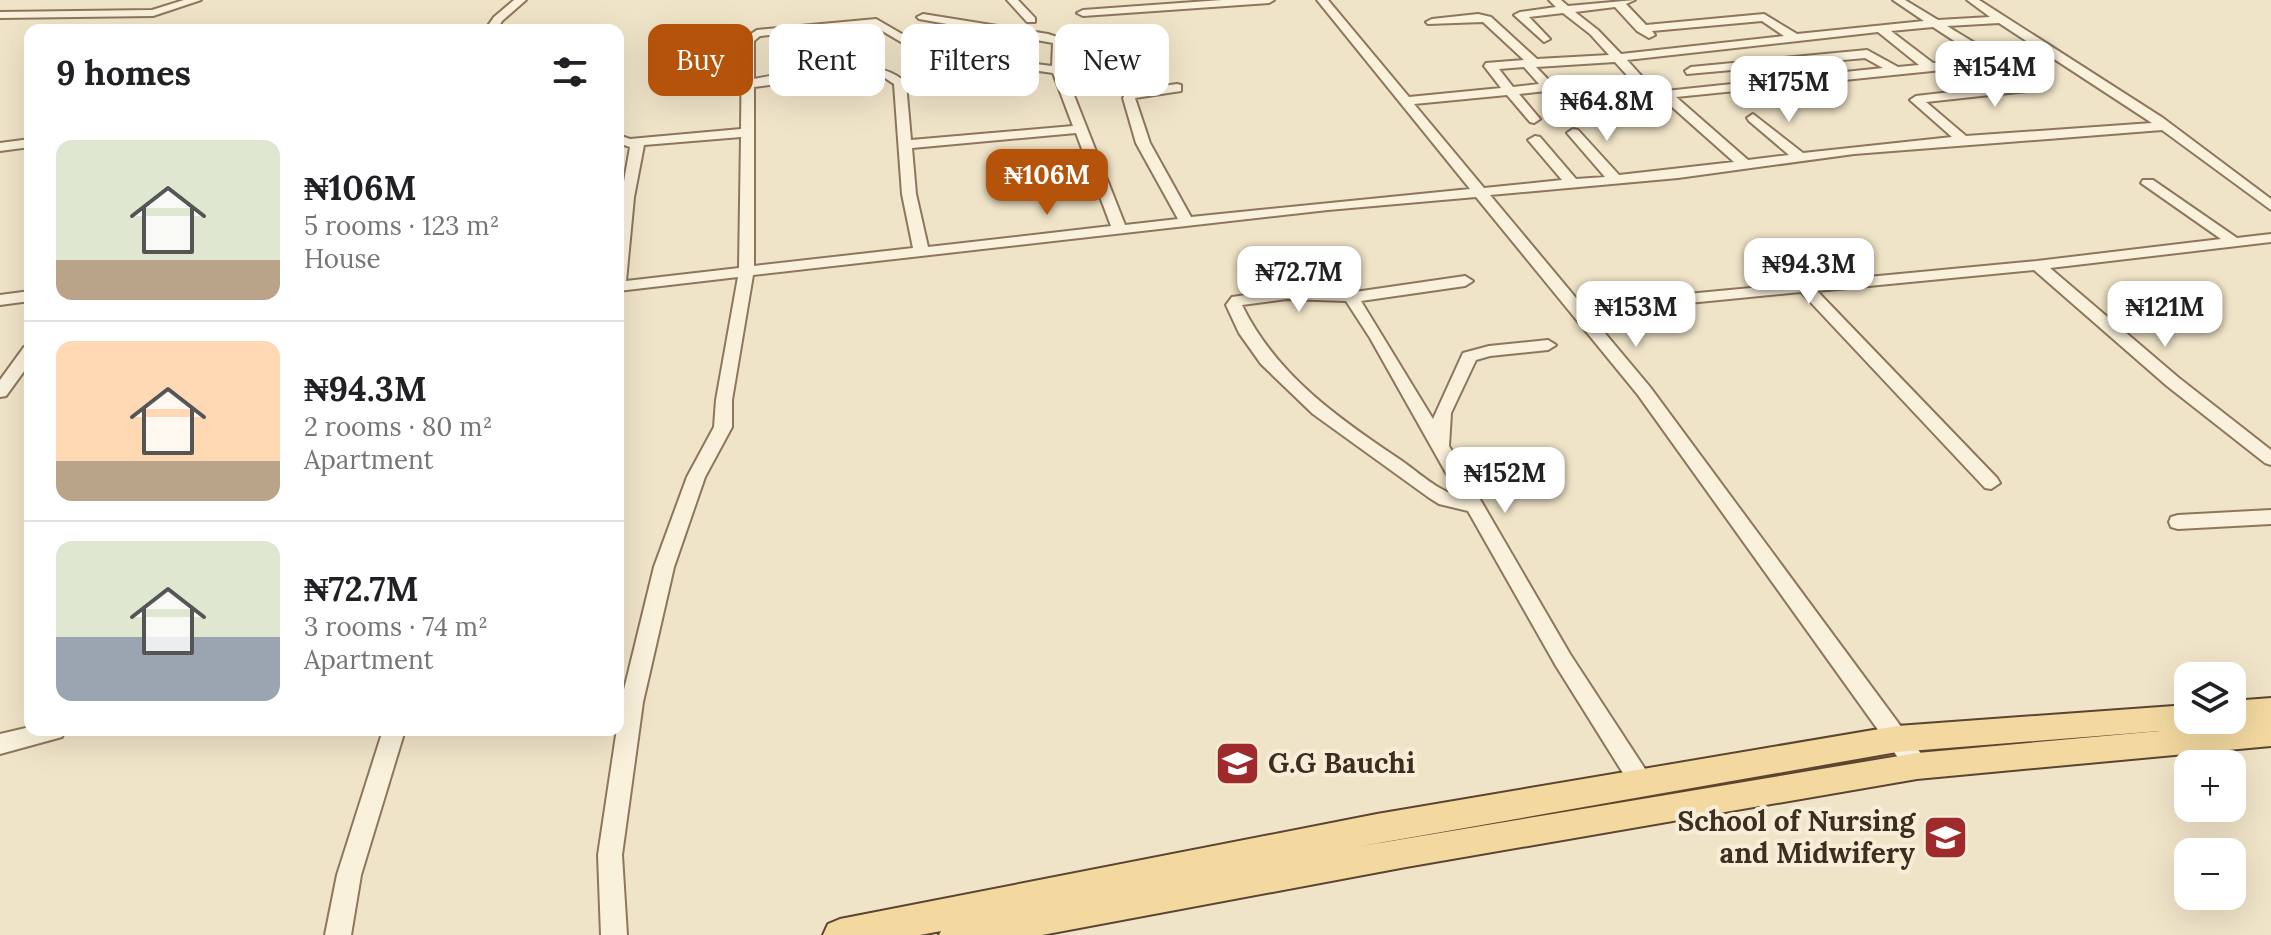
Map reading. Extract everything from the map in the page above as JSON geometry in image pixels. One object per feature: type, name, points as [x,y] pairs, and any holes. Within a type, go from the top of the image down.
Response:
[{"type":"main road","points":[[2246,712],[2271,710]]},
{"type":"main road","points":[[840,935],[1377,828],[1897,739],[2174,718]]},
{"type":"main road","points":[[956,935],[1406,852],[1917,766],[2271,734]]},
{"type":"street","points":[[0,15],[153,13],[196,0]]},
{"type":"street","points":[[495,24],[521,0]]},
{"type":"street","points":[[1012,0],[1031,20]]},
{"type":"street","points":[[1083,13],[1269,0]]},
{"type":"street","points":[[1322,0],[1644,391],[1917,766]]},
{"type":"street","points":[[1898,0],[2026,82],[2027,87],[1916,100],[1963,140]]},
{"type":"street","points":[[1972,0],[2158,121],[2271,206]]},
{"type":"street","points":[[1250,1],[1261,18]]},
{"type":"street","points":[[1544,39],[1520,15],[1560,4],[1631,1],[1641,29],[1710,90]]},
{"type":"street","points":[[1750,3],[1764,17],[1795,38]]},
{"type":"street","points":[[1560,4],[1659,95],[1745,165]]},
{"type":"street","points":[[923,17],[1055,40]]},
{"type":"street","points":[[1432,22],[1478,17],[1487,19],[1547,87],[1568,104],[1997,61]]},
{"type":"street","points":[[1641,29],[1764,17]]},
{"type":"street","points":[[1534,119],[1489,67],[1617,58],[1880,28],[2002,19]]},
{"type":"street","points":[[753,36],[871,22],[879,23],[910,43],[956,57],[1055,70]]},
{"type":"street","points":[[1880,28],[1930,67]]},
{"type":"street","points":[[1691,71],[1867,54],[1897,71]]},
{"type":"street","points":[[753,83],[808,73],[881,71],[894,74],[900,83],[909,194],[921,250]]},
{"type":"street","points":[[1408,101],[1547,87]]},
{"type":"street","points":[[1177,88],[1139,92],[1131,94],[1129,98],[1143,143],[1186,221]]},
{"type":"street","points":[[614,935],[610,855],[632,702],[664,567],[696,477],[723,427],[724,400],[746,272],[748,96]]},
{"type":"street","points":[[1067,96],[1119,228]]},
{"type":"street","points":[[1753,118],[1801,158]]},
{"type":"street","points":[[624,285],[1119,228],[1963,140],[2162,126]]},
{"type":"street","points":[[905,145],[1078,129]]},
{"type":"street","points":[[626,141],[748,132]]},
{"type":"street","points":[[1573,133],[1614,178]]},
{"type":"street","points":[[1535,140],[1571,182]]},
{"type":"street","points":[[624,227],[637,145],[626,141]]},
{"type":"street","points":[[1,147],[24,144]]},
{"type":"street","points":[[2148,183],[2234,242]]},
{"type":"street","points":[[1577,309],[2037,265],[2271,238]]},
{"type":"street","points":[[2037,265],[2173,382],[2271,459]]},
{"type":"street","points":[[1334,272],[1353,297],[1563,660],[1641,782]]},
{"type":"street","points":[[1465,281],[1353,297],[1287,294],[1237,300],[1234,305],[1248,338],[1300,392],[1344,429],[1434,492],[1446,499],[1475,506]]},
{"type":"street","points":[[1805,287],[1991,483]]},
{"type":"street","points":[[0,300],[24,297]]},
{"type":"street","points":[[1440,446],[1442,413],[1469,357],[1489,351],[1548,345]]},
{"type":"street","points":[[0,392],[24,359]]},
{"type":"street","points":[[2178,522],[2271,517]]},
{"type":"street","points":[[0,744],[31,736]]},
{"type":"street","points":[[338,935],[349,875],[392,736]]},
{"type":"place","name":"G.G Bauchi","points":[[1237,763]]},
{"type":"place","name":"School of Nursing and Midwifery","points":[[1946,837]]}]
